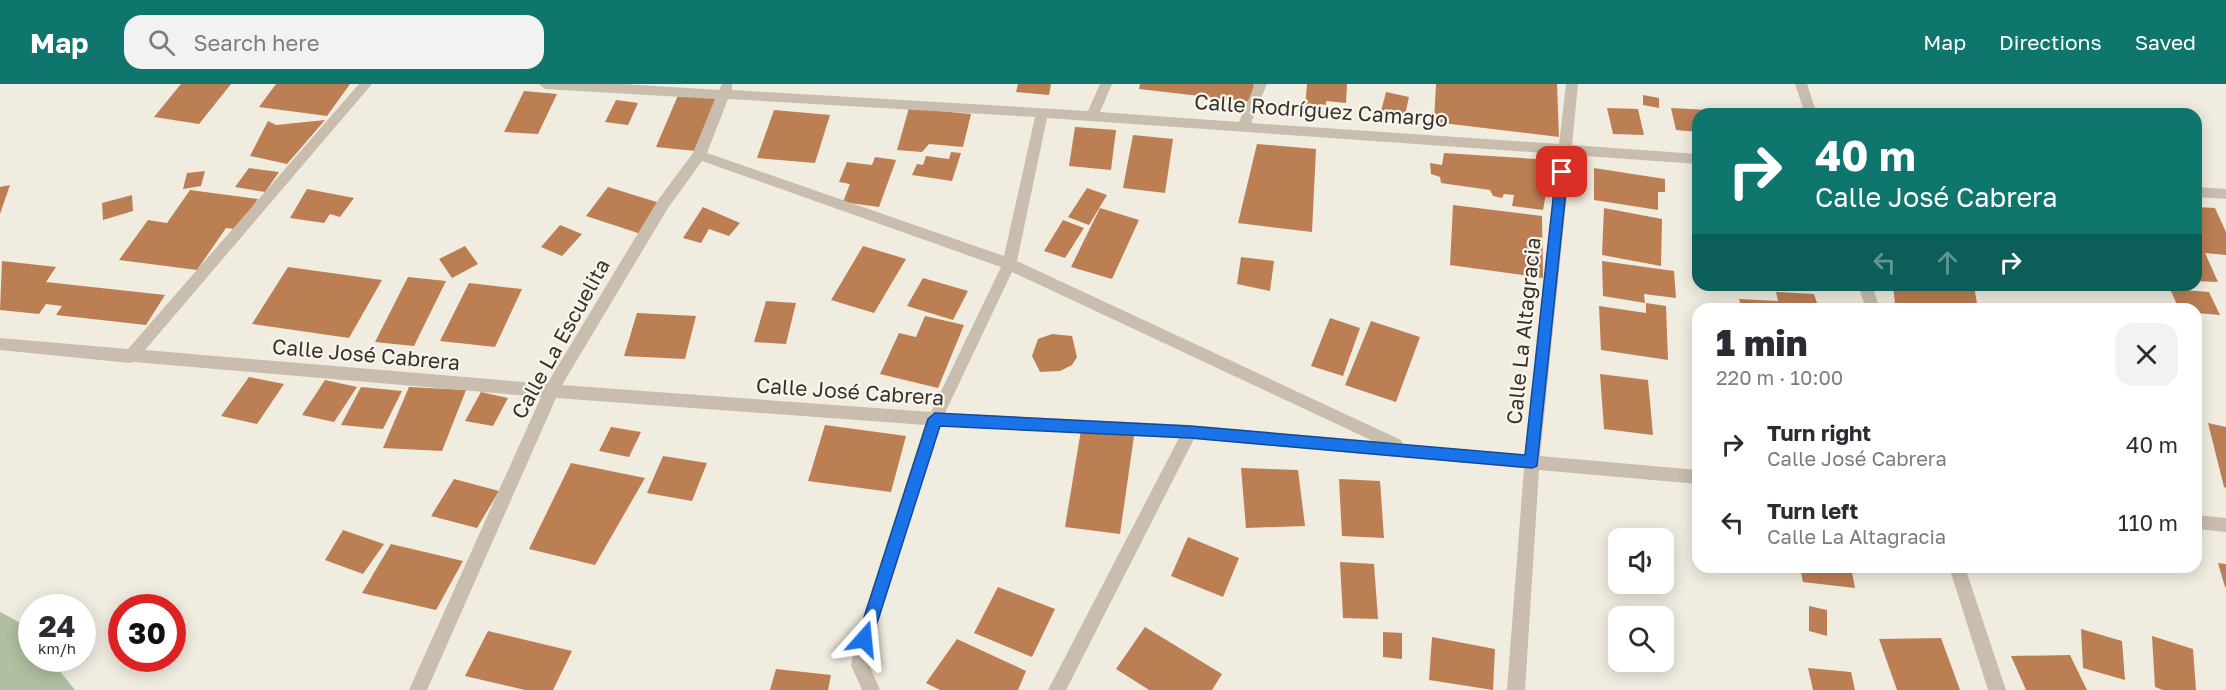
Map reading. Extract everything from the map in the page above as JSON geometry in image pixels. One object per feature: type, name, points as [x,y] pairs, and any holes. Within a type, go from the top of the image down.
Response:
[{"type":"street","points":[[130,357],[366,84]]},
{"type":"street","name":"Calle Rodríguez Camargo","points":[[545,84],[725,89],[1692,159]]},
{"type":"street","points":[[1092,116],[1106,84]]},
{"type":"street","points":[[1243,127],[1261,84]]},
{"type":"street","name":"Calle La Altagracia","points":[[1516,690],[1532,462],[1572,84]]},
{"type":"street","points":[[1801,84],[1809,108]]},
{"type":"street","name":"Calle La Escuelita","points":[[418,690],[551,391],[663,204],[699,154],[725,89]]},
{"type":"street","points":[[871,690],[860,665],[864,639],[935,419],[1009,264],[1042,112]]},
{"type":"street","points":[[699,154],[1009,264],[1405,449]]},
{"type":"street","points":[[2202,192],[2226,194]]},
{"type":"street","name":"Calle José Cabrera","points":[[0,345],[551,391],[935,419],[1190,432],[1405,449],[1692,476]]},
{"type":"street","points":[[1057,690],[1190,432]]},
{"type":"street","points":[[2202,523],[2226,525]]},
{"type":"street","points":[[1959,573],[1997,690]]},
{"type":"green space","points":[[0,612],[18,622],[18,672],[60,672],[75,690],[0,690]]},
{"type":"building","points":[[181,84],[231,84],[199,124],[154,117]]},
{"type":"building","points":[[276,84],[350,84],[327,116],[259,107]]},
{"type":"building","points":[[1018,84],[1051,84],[1049,95],[1016,92]]},
{"type":"building","points":[[1140,84],[1254,84],[1252,102],[1139,89]]},
{"type":"building","points":[[1307,84],[1347,84],[1346,103],[1326,101],[1326,105],[1320,104],[1319,110],[1305,108]]},
{"type":"building","points":[[1436,84],[1557,84],[1559,137],[1434,122]]},
{"type":"building","points":[[524,91],[557,94],[538,134],[504,132]]},
{"type":"building","points":[[1386,92],[1409,97],[1405,115],[1380,115]]},
{"type":"building","points":[[679,93],[718,97],[696,151],[656,147]]},
{"type":"building","points":[[1643,95],[1659,98],[1659,108],[1643,105]]},
{"type":"building","points":[[616,100],[638,103],[628,125],[605,122]]},
{"type":"building","points":[[909,108],[971,114],[963,147],[929,144],[922,152],[897,150]]},
{"type":"building","points":[[1607,108],[1638,109],[1644,135],[1613,134]]},
{"type":"building","points":[[1671,108],[1692,109],[1692,131],[1676,130]]},
{"type":"building","points":[[774,110],[830,115],[815,163],[757,158]]},
{"type":"building","points":[[325,120],[287,164],[250,156],[268,121],[276,125]]},
{"type":"building","points":[[1075,127],[1116,130],[1111,170],[1069,166]]},
{"type":"building","points":[[1133,135],[1173,139],[1165,193],[1123,188]]},
{"type":"building","points":[[1257,144],[1316,149],[1312,232],[1238,223]]},
{"type":"building","points":[[951,152],[961,153],[952,181],[912,175],[917,164],[923,165],[926,156],[949,159]]},
{"type":"building","points":[[1444,153],[1552,160],[1543,210],[1512,206],[1514,195],[1504,194],[1502,198],[1493,196],[1490,190],[1441,183],[1440,177],[1431,174],[1430,163],[1442,165]]},
{"type":"building","points":[[875,157],[896,160],[879,207],[843,202],[850,184],[839,182],[847,162],[872,165]]},
{"type":"building","points":[[249,168],[279,172],[265,192],[235,187]]},
{"type":"building","points":[[1594,168],[1665,179],[1665,192],[1658,192],[1658,210],[1594,200]]},
{"type":"building","points":[[205,171],[201,186],[183,189],[187,173]]},
{"type":"building","points":[[10,185],[0,214],[0,187]]},
{"type":"building","points":[[608,187],[663,204],[641,234],[586,216]]},
{"type":"building","points":[[1087,188],[1107,195],[1089,225],[1068,217]]},
{"type":"building","points":[[307,189],[354,198],[340,217],[330,214],[324,223],[290,218]]},
{"type":"building","points":[[190,190],[258,199],[237,229],[226,228],[197,270],[119,260],[148,220],[167,223]]},
{"type":"building","points":[[132,195],[133,211],[103,220],[102,203]]},
{"type":"building","points":[[1453,205],[1542,216],[1543,278],[1450,265]]},
{"type":"building","points":[[703,207],[740,223],[729,236],[709,229],[701,243],[683,238]]},
{"type":"building","points":[[2202,207],[2215,208],[2226,232],[2226,255],[2205,253],[2218,282],[2202,281]]},
{"type":"building","points":[[1100,208],[1139,220],[1112,279],[1071,267]]},
{"type":"building","points":[[1604,208],[1662,219],[1661,266],[1602,255]]},
{"type":"building","points":[[1063,220],[1084,228],[1065,258],[1044,251]]},
{"type":"building","points":[[560,225],[582,234],[562,256],[541,247]]},
{"type":"building","points":[[465,246],[478,264],[452,278],[439,259]]},
{"type":"building","points":[[863,246],[906,259],[874,313],[831,300]]},
{"type":"building","points":[[1241,257],[1274,261],[1270,291],[1237,284]]},
{"type":"building","points":[[2,261],[56,267],[46,282],[165,295],[146,325],[56,315],[62,306],[46,304],[39,314],[0,310]]},
{"type":"building","points":[[1602,261],[1674,271],[1676,298],[1644,294],[1645,303],[1603,296]]},
{"type":"building","points":[[288,267],[382,280],[349,338],[252,324]]},
{"type":"building","points":[[408,277],[446,281],[414,346],[375,342]]},
{"type":"building","points":[[923,278],[968,291],[953,320],[907,306]]},
{"type":"building","points":[[469,283],[522,289],[495,347],[440,341]]},
{"type":"building","points":[[1894,291],[1975,291],[1977,303],[1895,303]]},
{"type":"building","points":[[2171,291],[2209,292],[2220,315],[2202,314],[2202,303],[2176,303]]},
{"type":"building","points":[[1776,292],[1814,294],[1817,303],[1740,303],[1739,299],[1778,301]]},
{"type":"building","points":[[766,301],[796,303],[786,344],[754,342]]},
{"type":"building","points":[[1646,303],[1666,306],[1668,360],[1601,350],[1599,306],[1646,313]]},
{"type":"building","points":[[637,313],[696,316],[685,359],[624,356]]},
{"type":"building","points":[[925,316],[964,325],[938,388],[880,374],[899,333],[916,337]]},
{"type":"building","points":[[1330,318],[1360,328],[1343,376],[1311,366]]},
{"type":"building","points":[[1371,321],[1420,337],[1396,402],[1345,385]]},
{"type":"building","points":[[1052,334],[1072,336],[1077,357],[1072,365],[1060,371],[1040,372],[1032,356],[1038,339]]},
{"type":"building","points":[[1600,374],[1648,380],[1653,435],[1604,429]]},
{"type":"building","points":[[249,377],[284,384],[257,424],[221,416]]},
{"type":"building","points":[[325,380],[357,387],[334,422],[302,415]]},
{"type":"building","points":[[361,387],[402,391],[383,429],[341,425]]},
{"type":"building","points":[[409,387],[466,390],[442,451],[383,448]]},
{"type":"building","points":[[481,392],[508,398],[493,426],[465,421]]},
{"type":"building","points":[[2208,423],[2226,427],[2226,488],[2224,487]]},
{"type":"building","points":[[825,425],[906,436],[891,492],[808,481]]},
{"type":"building","points":[[611,427],[641,432],[629,457],[599,451]]},
{"type":"building","points":[[1081,430],[1134,436],[1120,534],[1065,527]]},
{"type":"building","points":[[663,456],[707,463],[692,501],[647,493]]},
{"type":"building","points":[[571,463],[645,478],[595,565],[529,549]]},
{"type":"building","points":[[1241,468],[1298,470],[1305,526],[1246,528]]},
{"type":"building","points":[[454,479],[499,491],[477,528],[431,516]]},
{"type":"building","points":[[1339,479],[1380,481],[1384,538],[1342,536]]},
{"type":"building","points":[[343,530],[384,544],[363,574],[325,560]]},
{"type":"building","points":[[1188,537],[1239,558],[1223,597],[1171,576]]},
{"type":"building","points":[[391,544],[463,561],[436,610],[362,593]]},
{"type":"building","points":[[1340,562],[1374,564],[1378,619],[1343,618]]},
{"type":"building","points":[[2218,563],[2226,564],[2226,587],[2225,587]]},
{"type":"building","points":[[1801,573],[1852,573],[1855,588],[1803,582]]},
{"type":"building","points":[[998,587],[1055,609],[1032,657],[974,633]]},
{"type":"building","points":[[1809,606],[1827,610],[1827,636],[1809,631]]},
{"type":"building","points":[[1145,627],[1222,674],[1212,690],[1149,690],[1116,669]]},
{"type":"building","points":[[2081,629],[2122,641],[2125,680],[2083,668]]},
{"type":"building","points":[[488,631],[572,651],[553,690],[525,690],[465,676]]},
{"type":"building","points":[[1383,632],[1402,633],[1402,659],[1383,657]]},
{"type":"building","points":[[2152,636],[2193,649],[2196,690],[2163,690],[2155,687]]},
{"type":"building","points":[[1432,637],[1495,649],[1493,690],[1429,680]]},
{"type":"building","points":[[1941,638],[1960,690],[1897,690],[1879,639]]},
{"type":"building","points":[[957,639],[1026,671],[1018,690],[940,690],[926,683]]},
{"type":"building","points":[[2070,655],[2087,690],[2026,690],[2011,656]]},
{"type":"building","points":[[1808,668],[1851,672],[1855,690],[1813,690]]},
{"type":"building","points":[[776,669],[831,675],[828,690],[770,690]]},
{"type":"route","points":[[864,639],[935,419],[1190,432],[1405,449],[1532,462],[1562,172]]}]
